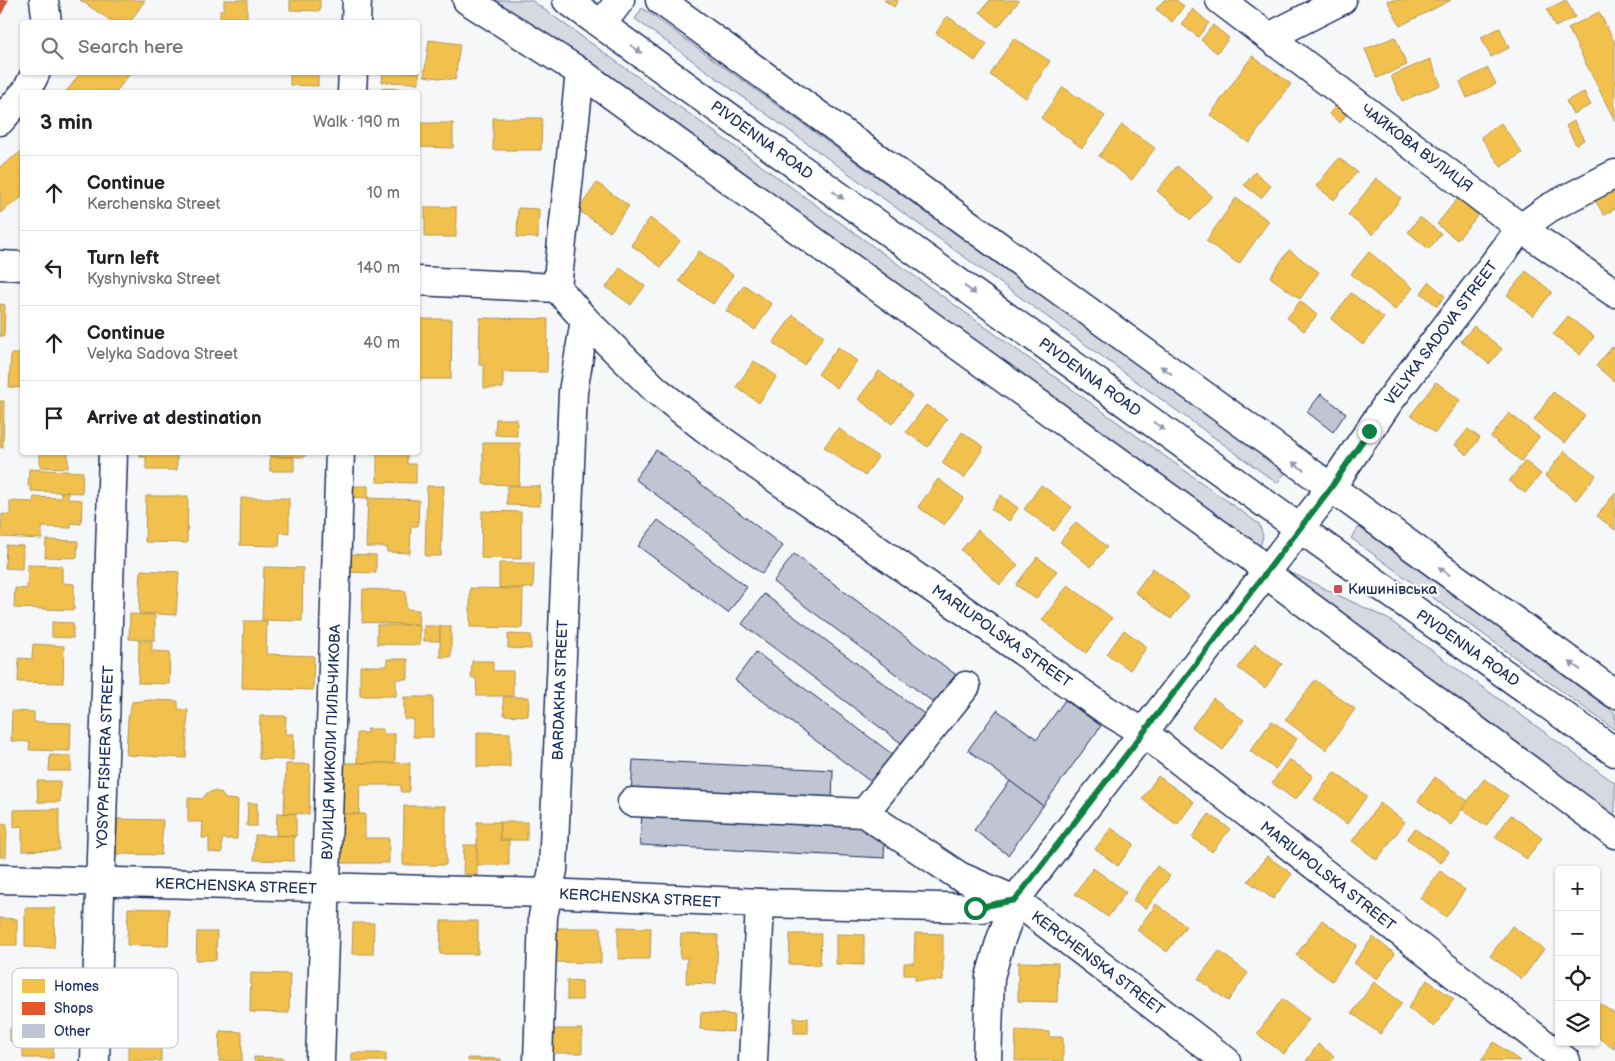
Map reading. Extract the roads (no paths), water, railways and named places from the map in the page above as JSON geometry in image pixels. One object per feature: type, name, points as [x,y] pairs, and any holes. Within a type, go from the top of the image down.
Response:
[{"type":"street","points":[[44,0],[47,20]]},
{"type":"street","points":[[356,20],[357,0]]},
{"type":"street","points":[[467,0],[580,72],[1252,558],[1277,582],[1615,834]]},
{"type":"street","name":"PIVDENNA ROAD","points":[[567,0],[1299,528],[1615,752]]},
{"type":"street","points":[[602,24],[620,0]]},
{"type":"street","points":[[660,0],[1330,489],[1615,694]]},
{"type":"street","name":"ЧАЙКОВА ВУЛИЦЯ","points":[[1220,0],[1271,36],[1520,228],[1615,293]]},
{"type":"street","points":[[1271,36],[1342,0]]},
{"type":"street","points":[[420,281],[557,288],[580,72]]},
{"type":"street","points":[[27,90],[34,75]]},
{"type":"street","points":[[352,90],[353,75]]},
{"type":"street","points":[[0,121],[20,98]]},
{"type":"street","name":"VELYKA SADOVA STREET","points":[[987,1061],[990,977],[1015,900],[1330,489],[1388,403],[1520,228],[1549,208],[1615,174]]},
{"type":"street","points":[[0,265],[20,266]]},
{"type":"street","name":"MARIUPOLSKA STREET","points":[[557,288],[585,320],[656,390],[711,433],[1098,704],[1144,733],[1566,1061]]},
{"type":"street","name":"BARDAKHA STREET","points":[[538,1061],[543,916],[553,870],[573,392],[585,320]]},
{"type":"street","name":"YOSYPA FISHERA STREET","points":[[98,968],[113,455]]},
{"type":"street","name":"ВУЛИЦЯ МИКОЛИ ПИЛЬЧИКОВА","points":[[320,1061],[340,455]]},
{"type":"street","points":[[864,813],[966,686]]},
{"type":"street","points":[[632,802],[864,813],[959,876],[1015,900]]},
{"type":"street","name":"KERCHENSKA STREET","points":[[0,879],[326,889],[548,893],[760,903],[983,908],[1015,900],[1226,1061]]},
{"type":"street","points":[[753,1061],[760,903]]},
{"type":"street","name":"YOSYPA FISHERA STREET","points":[[95,1048],[95,1061]]},
{"type":"place","name":"Кишинівська","points":[[1338,589]]}]
